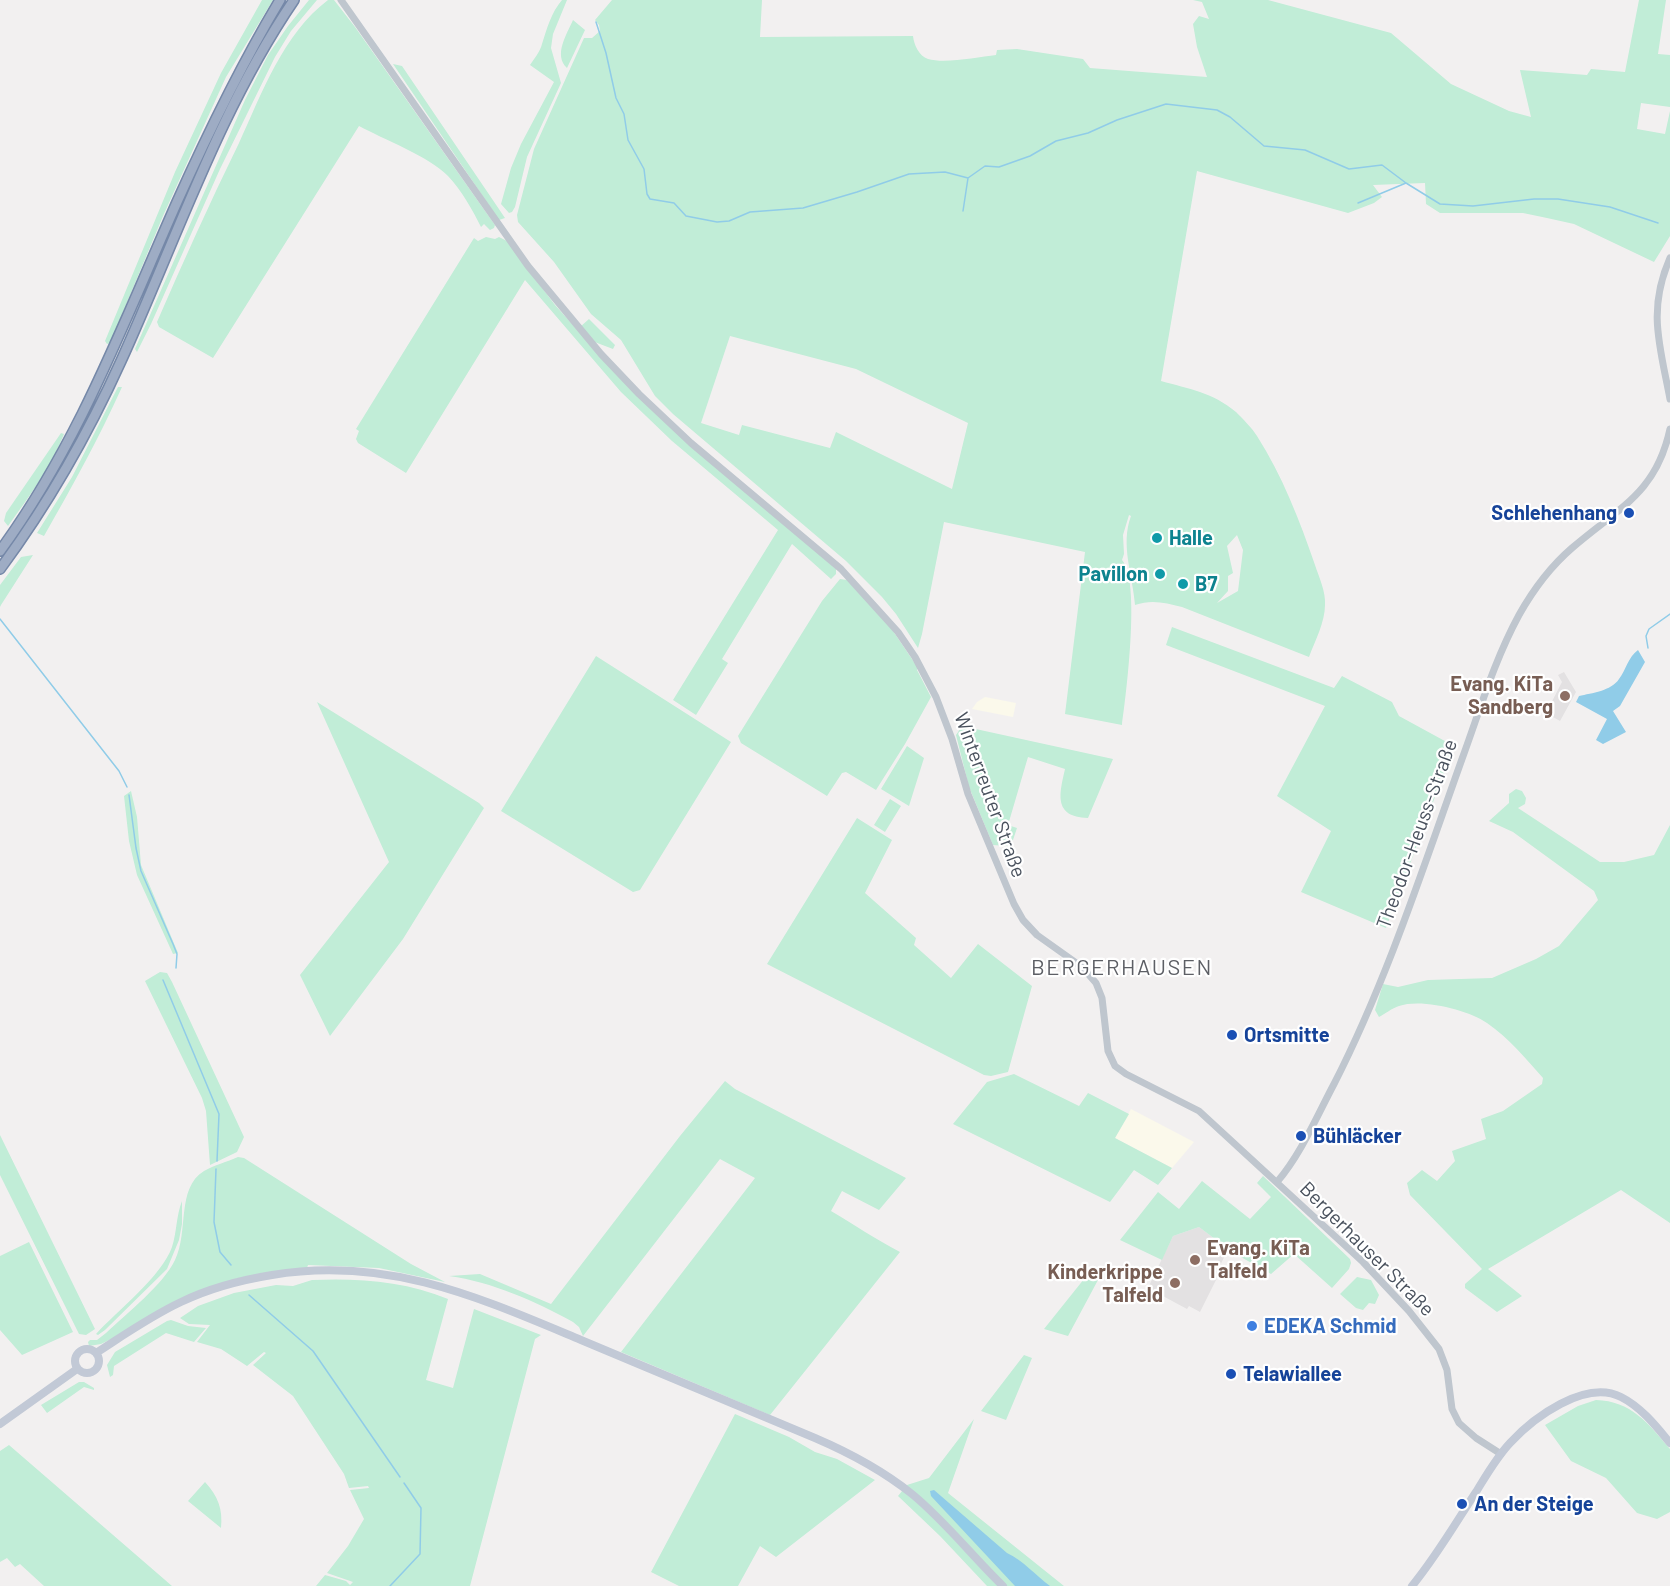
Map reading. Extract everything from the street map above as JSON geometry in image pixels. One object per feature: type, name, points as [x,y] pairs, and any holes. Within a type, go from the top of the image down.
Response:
[{"type":"highway","points":[[0,569],[15,548],[24,525],[86,410],[111,358],[206,139],[244,60],[280,0]]},
{"type":"highway","points":[[0,551],[24,525],[70,461],[121,361],[216,142],[254,65],[294,0]]},
{"type":"main road","points":[[96,1353],[174,1305],[247,1279],[337,1269],[381,1273],[425,1282],[525,1317],[859,1458],[897,1483],[923,1504],[1003,1586]]},
{"type":"main road","points":[[77,1369],[75,1358],[80,1352],[86,1349],[96,1353]]},
{"type":"main road","points":[[77,1369],[86,1373],[93,1372],[99,1365],[96,1353]]},
{"type":"main road","points":[[0,1424],[77,1369]]},
{"type":"main road","points":[[1412,1586],[1435,1557],[1502,1454],[1517,1437],[1560,1404],[1585,1394],[1611,1393],[1627,1400],[1653,1422],[1670,1443]]},
{"type":"street","name":"Winterreuter Straße","points":[[341,0],[528,266],[595,347],[683,436],[841,569],[898,632],[927,678],[952,739],[968,794],[1018,912],[1037,935],[1077,963],[1096,983],[1102,998],[1106,1039],[1111,1061]]},
{"type":"street","points":[[1670,258],[1657,296],[1656,316],[1670,399]]},
{"type":"street","name":"Theodor-Heuss-Straße","points":[[1277,1182],[1286,1172],[1322,1107],[1368,1014],[1491,675],[1518,617],[1539,583],[1554,566],[1640,492],[1655,472],[1670,429]]},
{"type":"street","name":"Bergerhauser Straße","points":[[1111,1061],[1126,1074],[1199,1111],[1363,1262],[1424,1328],[1439,1349],[1444,1361],[1452,1409],[1459,1423],[1476,1438],[1502,1454]]},
{"type":"shaded area","name":"Evang. KiTa Sandberg","points":[[1564,672],[1576,692],[1560,721],[1546,713],[1562,682],[1558,675]]},
{"type":"shaded area","points":[[985,697],[1016,703],[1013,717],[972,709]]},
{"type":"shaded area","points":[[1131,1109],[1194,1142],[1172,1168],[1115,1138]]},
{"type":"shaded area","points":[[1199,1227],[1228,1249],[1218,1270],[1220,1272],[1200,1312],[1189,1306],[1187,1309],[1148,1288],[1173,1236]]},
{"type":"green space","points":[[262,0],[273,0],[226,77],[163,216],[110,343],[107,344],[105,341],[175,172],[221,73]]},
{"type":"green space","points":[[309,0],[317,0],[291,31],[275,57],[220,169],[137,352],[135,349],[245,100],[268,55]]},
{"type":"green space","points":[[328,0],[334,0],[355,27],[495,225],[490,230],[484,224],[481,227],[462,194],[440,169],[418,155],[359,126],[213,358],[159,327],[157,322],[275,66],[298,30]]},
{"type":"green space","points":[[562,0],[567,0],[553,34],[551,48],[561,83],[527,157],[515,207],[509,213],[501,204],[511,168],[554,82],[530,65],[540,50],[552,15]]},
{"type":"green space","points":[[612,0],[762,0],[760,37],[913,36],[920,53],[925,58],[935,60],[996,55],[997,50],[1017,49],[1083,59],[1090,68],[1207,77],[1197,47],[1193,24],[1199,16],[1209,19],[1202,2],[1193,0],[1268,0],[1391,33],[1451,84],[1509,111],[1531,117],[1520,70],[1587,75],[1591,69],[1625,72],[1639,0],[1666,0],[1658,54],[1670,55],[1670,107],[1641,103],[1637,129],[1665,134],[1670,111],[1670,236],[1654,262],[1574,224],[1523,213],[1440,213],[1426,204],[1425,183],[1373,185],[1382,197],[1374,203],[1348,213],[1197,171],[1161,381],[1200,392],[1218,400],[1236,412],[1255,433],[1282,482],[1303,532],[1323,590],[1325,611],[1309,657],[1182,607],[1153,602],[1135,605],[1127,549],[1131,516],[1129,515],[1123,535],[1122,560],[1128,572],[1131,590],[1131,639],[1122,725],[1065,714],[1085,552],[944,522],[918,648],[882,597],[846,561],[673,414],[655,396],[621,340],[591,314],[554,262],[518,222],[517,215],[534,149],[584,38],[592,38],[600,31],[595,20]],"holes":[[[730,336],[856,369],[968,423],[952,489],[836,432],[830,448],[742,425],[739,435],[701,423]],[[1237,535],[1243,550],[1238,591],[1217,603],[1228,591],[1228,576],[1233,573],[1227,546]]]},
{"type":"green space","points":[[573,20],[585,30],[567,68],[563,63],[561,51]]},
{"type":"green space","points":[[393,64],[402,66],[505,218],[499,220]]},
{"type":"green space","points":[[486,237],[495,239],[499,237],[507,241],[555,305],[631,390],[836,569],[836,574],[831,579],[792,544],[722,659],[728,663],[696,715],[673,700],[778,530],[672,441],[621,392],[525,280],[406,473],[358,443],[356,439],[359,431],[356,429],[474,238],[478,241]]},
{"type":"green space","points":[[589,319],[615,345],[613,349],[592,341],[580,327]]},
{"type":"green space","points":[[118,387],[122,387],[65,499],[44,536],[37,533],[72,477]]},
{"type":"green space","points":[[61,433],[64,434],[46,470],[8,526],[4,521],[6,513]]},
{"type":"green space","points":[[33,555],[0,607],[0,585],[21,557]]},
{"type":"green space","points":[[840,579],[847,580],[889,625],[918,668],[931,697],[876,790],[846,772],[842,773],[827,796],[741,743],[738,736],[822,601]]},
{"type":"green space","points":[[1172,627],[1334,688],[1342,676],[1392,702],[1399,716],[1454,746],[1386,928],[1301,892],[1331,831],[1277,796],[1325,706],[1166,645]]},
{"type":"green space","points":[[596,656],[731,742],[640,890],[633,892],[501,811]]},
{"type":"green space","points":[[317,702],[484,808],[403,939],[330,1036],[300,975],[389,862]]},
{"type":"green space","points":[[962,726],[1113,759],[1088,818],[1076,817],[1069,813],[1061,802],[1061,786],[1065,769],[1028,757],[1008,825],[1017,828],[1013,840],[1006,846],[993,845],[969,787],[956,735]]},
{"type":"green space","points":[[907,746],[924,758],[909,806],[881,789]]},
{"type":"green space","points":[[1516,789],[1522,791],[1526,798],[1525,804],[1518,808],[1600,862],[1624,862],[1654,855],[1670,825],[1670,1223],[1621,1190],[1488,1269],[1522,1296],[1497,1312],[1465,1288],[1465,1284],[1482,1269],[1410,1195],[1407,1183],[1422,1170],[1437,1181],[1455,1161],[1452,1151],[1486,1139],[1481,1119],[1503,1111],[1542,1084],[1543,1078],[1503,1035],[1479,1018],[1457,1010],[1420,1003],[1399,1006],[1379,1017],[1375,1010],[1383,984],[1398,987],[1428,980],[1492,978],[1536,959],[1559,946],[1598,900],[1594,891],[1513,832],[1489,821],[1509,803],[1509,794]]},
{"type":"green space","points":[[131,791],[137,817],[141,865],[178,953],[173,954],[137,875],[129,841],[124,796]]},
{"type":"green space","points":[[890,799],[901,806],[885,832],[874,825]]},
{"type":"green space","points":[[857,818],[892,840],[865,893],[916,938],[914,945],[951,978],[978,944],[1032,986],[1008,1072],[991,1076],[984,1075],[767,964]]},
{"type":"green space","points":[[160,972],[167,973],[172,982],[244,1137],[237,1152],[210,1165],[206,1111],[202,1098],[145,981]]},
{"type":"green space","points":[[1014,1074],[1079,1106],[1088,1093],[1129,1114],[1115,1138],[1172,1168],[1158,1185],[1134,1170],[1110,1202],[953,1124],[987,1082]]},
{"type":"green space","points":[[725,1081],[735,1089],[906,1178],[879,1210],[842,1191],[831,1211],[900,1252],[770,1415],[621,1352],[755,1178],[720,1159],[583,1336],[579,1327],[573,1322],[544,1307],[497,1288],[449,1276],[480,1274],[551,1304]]},
{"type":"green space","points":[[0,1135],[95,1329],[86,1335],[79,1334],[0,1175]]},
{"type":"green space","points":[[238,1157],[244,1158],[411,1264],[445,1282],[379,1268],[308,1265],[307,1268],[235,1279],[101,1344],[89,1346],[90,1340],[97,1340],[106,1333],[153,1289],[175,1260],[182,1237],[186,1199],[195,1179],[204,1171]]},
{"type":"green space","points":[[1263,1176],[1350,1259],[1349,1269],[1332,1288],[1294,1254],[1271,1274],[1232,1252],[1199,1227],[1173,1236],[1162,1260],[1120,1240],[1158,1192],[1179,1209],[1202,1181],[1250,1219],[1271,1197],[1257,1183]]},
{"type":"green space","points":[[182,1201],[179,1240],[167,1269],[105,1330],[96,1334],[138,1293],[167,1258],[174,1241]]},
{"type":"green space","points":[[29,1242],[73,1332],[22,1355],[0,1330],[0,1256]]},
{"type":"green space","points":[[1088,1274],[1098,1280],[1068,1336],[1044,1329]]},
{"type":"green space","points":[[1357,1277],[1371,1280],[1379,1295],[1375,1304],[1369,1303],[1363,1310],[1356,1308],[1340,1294]]},
{"type":"green space","points":[[312,1280],[381,1282],[415,1288],[448,1299],[426,1380],[453,1388],[474,1309],[541,1335],[535,1339],[470,1586],[316,1586],[325,1575],[346,1581],[350,1585],[353,1582],[327,1573],[348,1546],[364,1519],[350,1490],[369,1488],[368,1486],[349,1488],[344,1474],[293,1396],[253,1365],[266,1353],[264,1352],[247,1366],[221,1349],[197,1342],[210,1325],[189,1324],[180,1318],[198,1306],[234,1293],[276,1285],[293,1286]]},
{"type":"green space","points":[[171,1320],[188,1326],[206,1328],[194,1342],[166,1333],[114,1366],[113,1375],[110,1377],[107,1365],[115,1352]]},
{"type":"green space","points":[[1024,1355],[1032,1358],[1006,1420],[981,1411]]},
{"type":"green space","points":[[79,1382],[84,1382],[94,1390],[84,1387],[47,1413],[41,1405]]},
{"type":"green space","points":[[1596,1400],[1619,1404],[1629,1409],[1646,1422],[1670,1449],[1670,1512],[1657,1519],[1637,1513],[1606,1478],[1571,1461],[1545,1425],[1578,1406]]},
{"type":"green space","points":[[735,1414],[789,1437],[815,1452],[837,1459],[875,1480],[776,1557],[760,1546],[738,1586],[679,1586],[651,1572]]},
{"type":"green space","points":[[974,1419],[948,1493],[1064,1586],[987,1586],[898,1496],[907,1485],[929,1478]]},
{"type":"green space","points":[[9,1445],[172,1586],[44,1586],[20,1564],[15,1567],[7,1558],[0,1562],[0,1451]]},
{"type":"green space","points":[[205,1482],[219,1503],[221,1528],[188,1501]]},
{"type":"water","points":[[1638,650],[1645,662],[1620,706],[1613,711],[1626,732],[1603,744],[1596,740],[1607,719],[1576,702],[1579,696],[1601,691],[1616,683]]},
{"type":"water","points":[[934,1490],[1007,1553],[1050,1586],[1015,1586],[931,1496],[930,1491]]},
{"type":"waterway","points":[[596,22],[616,98],[624,114],[628,140],[644,169],[647,194],[650,199],[674,203],[686,216],[717,222],[729,221],[750,212],[803,208],[909,174],[945,172],[968,178]]},
{"type":"waterway","points":[[963,211],[968,178],[985,166],[999,167],[1030,156],[1056,141],[1088,133],[1117,120],[1166,104],[1217,110],[1230,117],[1264,146],[1305,150],[1349,169],[1382,165],[1406,183]]},
{"type":"waterway","points":[[1358,203],[1406,183],[1440,204],[1473,206],[1534,199],[1558,199],[1610,207],[1658,223]]},
{"type":"waterway","points":[[1648,648],[1646,636],[1649,629],[1670,614]]},
{"type":"waterway","points":[[0,619],[119,771],[127,787]]},
{"type":"waterway","points":[[129,795],[141,871],[177,954],[176,968]]},
{"type":"waterway","points":[[163,980],[219,1114],[217,1161]]},
{"type":"waterway","points":[[216,1169],[214,1222],[220,1252],[231,1265]]},
{"type":"waterway","points":[[249,1295],[313,1351],[400,1477]]},
{"type":"waterway","points":[[390,1586],[420,1554],[421,1508],[404,1483]]},
{"type":"place","name":"Schlehenhang","points":[[1629,513]]},
{"type":"place","name":"Halle","points":[[1157,538]]},
{"type":"place","name":"Pavillon","points":[[1160,574]]},
{"type":"place","name":"B7","points":[[1183,584]]},
{"type":"place","name":"Evang. KiTa Sandberg","points":[[1565,696]]},
{"type":"place","name":"Ortsmitte","points":[[1232,1035]]},
{"type":"place","name":"Bühläcker","points":[[1301,1136]]},
{"type":"place","name":"Evang. KiTa Talfeld","points":[[1195,1260]]},
{"type":"place","name":"Kinderkrippe Talfeld","points":[[1175,1283]]},
{"type":"place","name":"EDEKA Schmid","points":[[1252,1326]]},
{"type":"place","name":"Telawiallee","points":[[1231,1374]]},
{"type":"place","name":"An der Steige","points":[[1462,1504]]},
{"type":"district","name":"BERGERHAUSEN","points":[[1122,968]]}]
